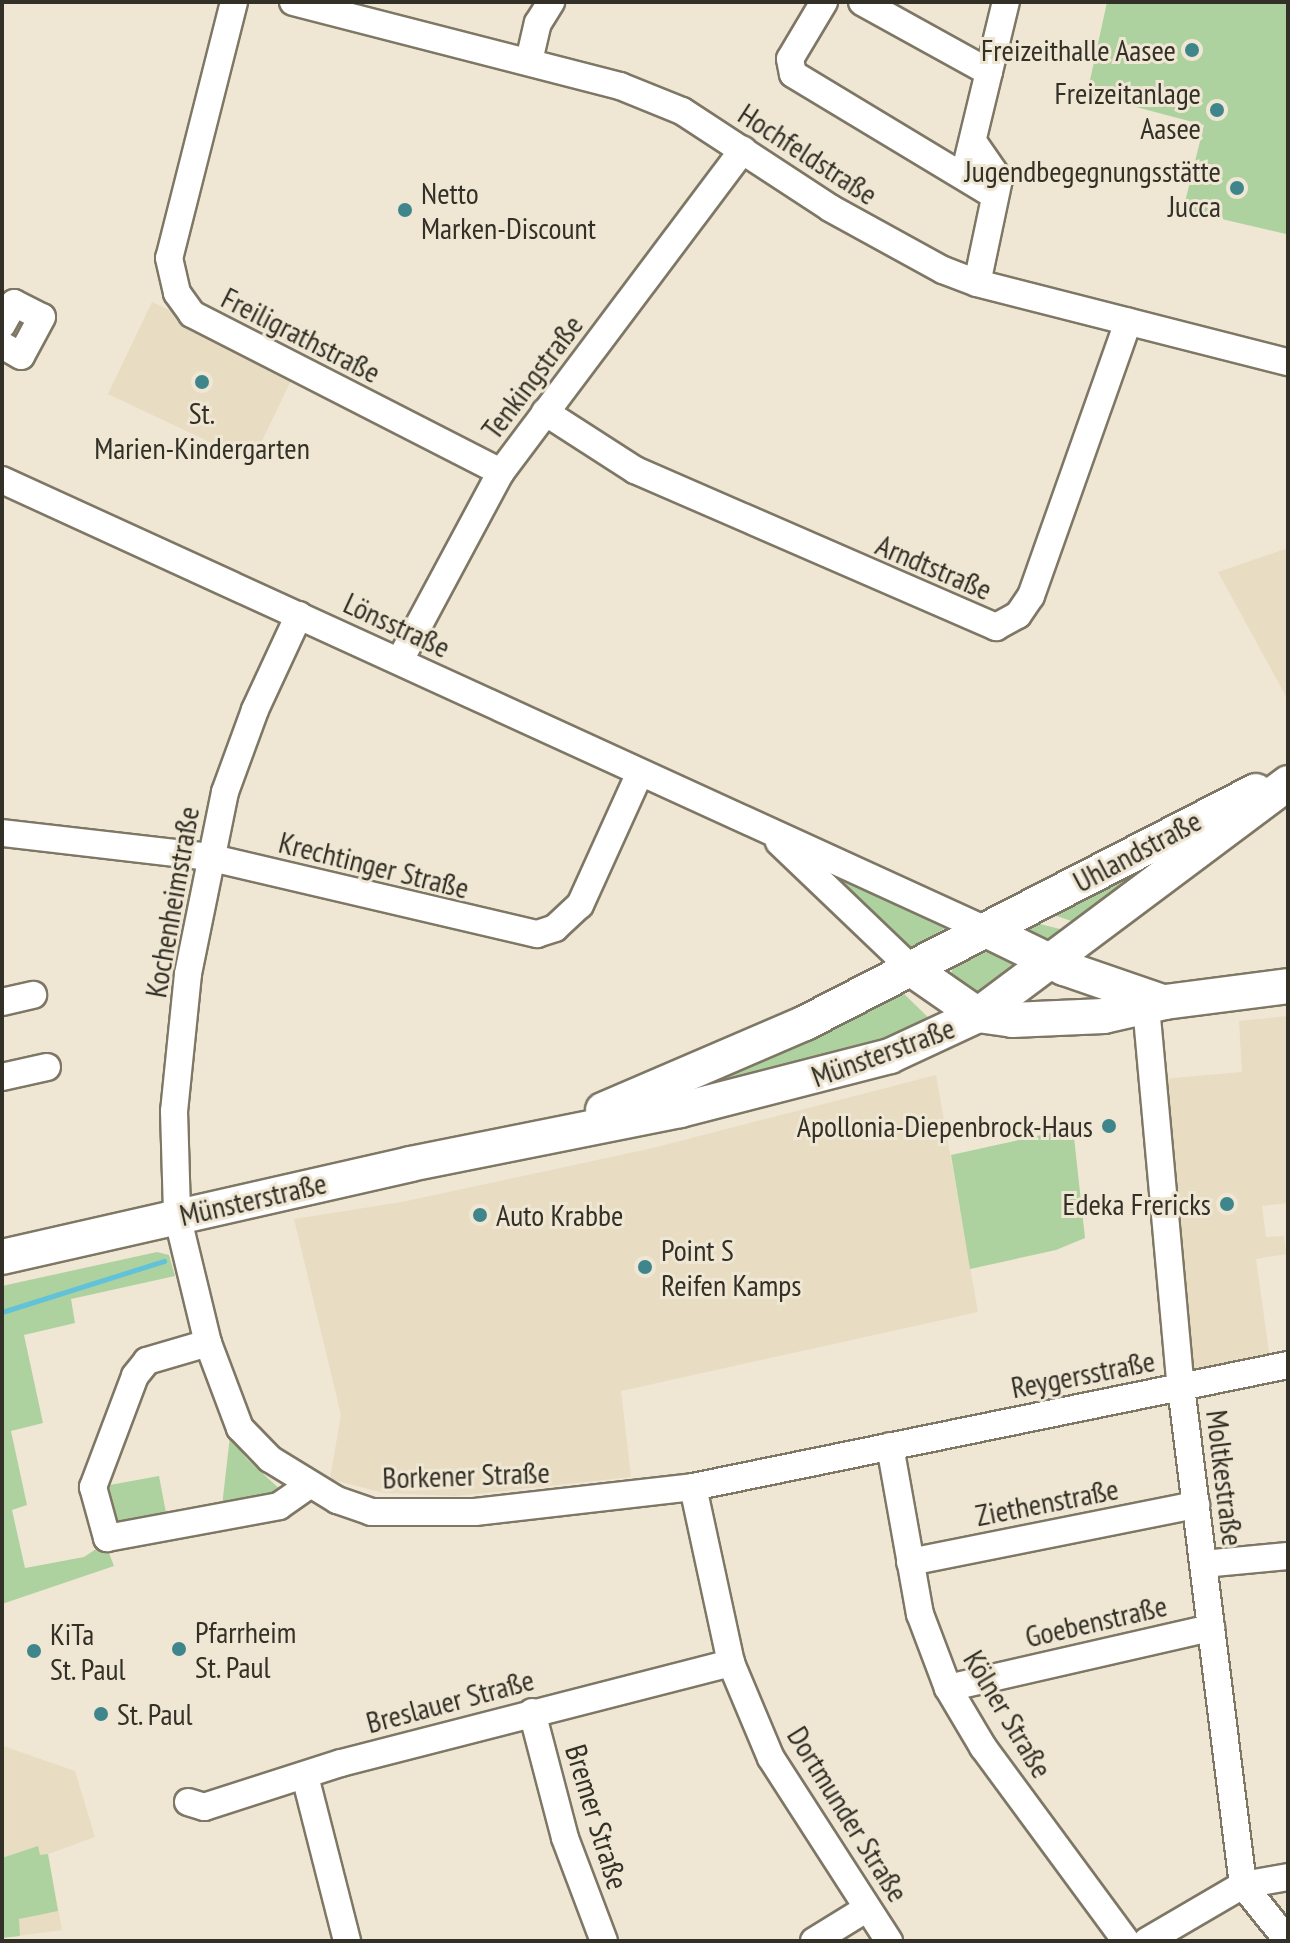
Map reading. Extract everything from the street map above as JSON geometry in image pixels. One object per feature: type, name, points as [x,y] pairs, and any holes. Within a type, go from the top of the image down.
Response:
[{"type":"main road","name":"Uhlandstraße","points":[[988,931],[1288,776]]},
{"type":"main road","name":"Uhlandstraße","points":[[1093,934],[1288,783]]},
{"type":"main road","name":"Münsterstraße","points":[[505,1144],[697,1072],[988,931],[1052,962],[1155,1004]]},
{"type":"main road","name":"Münsterstraße","points":[[2,1257],[177,1215],[801,1082],[890,1056],[978,1015],[1093,934]]},
{"type":"main road","points":[[1093,934],[1112,987]]},
{"type":"main road","name":"Münsterstraße","points":[[913,970],[978,1015],[1061,1020],[1288,986]]},
{"type":"street","name":"Freiligrathstraße","points":[[234,2],[169,258],[177,293],[192,314],[501,472]]},
{"type":"street","name":"Hochfeldstraße","points":[[293,2],[529,61],[650,97],[743,150],[885,241],[977,283],[1288,362]]},
{"type":"street","points":[[529,61],[538,23],[551,2]]},
{"type":"street","points":[[824,2],[790,59],[793,74],[995,196]]},
{"type":"street","points":[[862,2],[989,72]]},
{"type":"street","points":[[964,175],[1006,2]]},
{"type":"street","points":[[974,143],[996,169],[995,196],[977,283]]},
{"type":"street","name":"Tenkingstraße","points":[[400,660],[501,472],[743,150]]},
{"type":"street","name":"Arndtstraße","points":[[545,412],[635,470],[996,627],[1018,615],[1031,596],[1128,322]]},
{"type":"street","name":"Lönsstraße","points":[[2,480],[400,660],[639,775],[765,828],[988,931]]},
{"type":"street","name":"Kochenheimstraße","points":[[177,1215],[177,1073],[208,857],[238,751],[299,615]]},
{"type":"street","name":"Krechtinger Straße","points":[[2,833],[208,857],[537,934],[555,928],[580,905],[639,775]]},
{"type":"street","name":"Lönsstraße","points":[[765,828],[913,970]]},
{"type":"street","points":[[2,1002],[33,995]]},
{"type":"street","name":"Moltkestraße","points":[[1155,1004],[1181,1387],[1243,1885]]},
{"type":"street","points":[[2,1077],[47,1067]]},
{"type":"street","name":"Borkener Straße","points":[[177,1215],[208,1343],[240,1428],[270,1459],[309,1485],[371,1512],[490,1511],[693,1487],[890,1446]]},
{"type":"street","points":[[208,1343],[147,1361],[135,1376],[93,1487],[107,1538],[279,1506],[309,1485]]},
{"type":"street","name":"Reygersstraße","points":[[890,1446],[1288,1365]]},
{"type":"street","name":"Kölner Straße","points":[[890,1446],[920,1614],[948,1688],[983,1747],[1126,1941]]},
{"type":"street","name":"Dortmunder Straße","points":[[693,1487],[731,1663],[771,1758],[889,1941]]},
{"type":"street","name":"Ziethenstraße","points":[[910,1562],[1196,1505]]},
{"type":"street","points":[[1203,1564],[1288,1556]]},
{"type":"street","name":"Goebenstraße","points":[[948,1688],[1211,1628]]},
{"type":"street","name":"Breslauer Straße","points":[[188,1802],[204,1807],[532,1712],[731,1663]]},
{"type":"street","name":"Bremer Straße","points":[[532,1712],[565,1838],[604,1941]]},
{"type":"street","points":[[305,1776],[347,1941]]},
{"type":"street","points":[[1147,1941],[1243,1885],[1288,1877]]},
{"type":"street","points":[[1243,1885],[1288,1941]]},
{"type":"street","points":[[814,1941],[866,1909]]},
{"type":"shaded area","name":"St. Marien-Kindergarten","points":[[152,302],[296,370],[252,462],[108,394]]},
{"type":"shaded area","points":[[1288,548],[1288,700],[1218,572]]},
{"type":"shaded area","points":[[1288,1016],[1288,1203],[1262,1206],[1266,1237],[1284,1236],[1286,1254],[1256,1259],[1270,1359],[1190,1374],[1163,1079],[1242,1072],[1239,1021]]},
{"type":"shaded area","points":[[936,1075],[978,1312],[621,1391],[631,1477],[456,1496],[384,1493],[330,1479],[341,1415],[294,1219],[402,1202],[653,1148]]},
{"type":"shaded area","points":[[3,1746],[75,1771],[95,1837],[48,1854],[62,1930],[2,1938]]},
{"type":"green space","name":"Freizeitanlage Aasee","points":[[1107,2],[1288,2],[1288,242],[1286,234],[1183,210],[1204,125],[1087,94]]},
{"type":"green space","points":[[804,859],[957,922],[902,952]]},
{"type":"green space","points":[[1134,862],[1141,884],[1083,925],[1042,911]]},
{"type":"green space","points":[[1028,921],[1072,932],[1053,949],[1013,927]]},
{"type":"green space","points":[[995,948],[1034,964],[983,1000],[951,985],[952,968]]},
{"type":"green space","points":[[898,988],[935,1024],[931,1028],[636,1104]]},
{"type":"green space","points":[[1073,1128],[1085,1238],[1056,1250],[970,1269],[951,1155]]},
{"type":"green space","points":[[157,1252],[169,1255],[175,1276],[71,1299],[75,1323],[24,1335],[43,1423],[11,1431],[27,1505],[12,1510],[25,1568],[84,1557],[105,1543],[114,1566],[2,1604],[2,1286]]},
{"type":"green space","points":[[230,1436],[247,1459],[283,1492],[222,1506]]},
{"type":"green space","points":[[159,1476],[167,1518],[114,1529],[104,1486]]},
{"type":"green space","points":[[38,1846],[40,1855],[48,1854],[58,1911],[19,1919],[20,1936],[2,1938],[2,1858]]},
{"type":"waterway","points":[[2,1312],[164,1261]]},
{"type":"place","name":"Freizeithalle Aasee","points":[[1192,50]]},
{"type":"place","name":"Freizeitanlage Aasee","points":[[1217,110]]},
{"type":"place","name":"Jugendbegegnungsstätte Jucca","points":[[1237,188]]},
{"type":"place","name":"Netto Marken-Discount","points":[[405,210]]},
{"type":"place","name":"St. Marien-Kindergarten","points":[[202,382]]},
{"type":"place","name":"Apollonia-Diepenbrock-Haus","points":[[1109,1126]]},
{"type":"place","name":"Edeka Frericks","points":[[1227,1204]]},
{"type":"place","name":"Auto Krabbe","points":[[480,1215]]},
{"type":"place","name":"Point S Reifen Kamps","points":[[645,1267]]},
{"type":"place","name":"Pfarrheim St. Paul","points":[[179,1649]]},
{"type":"place","name":"KiTa St. Paul","points":[[34,1651]]},
{"type":"place","name":"St. Paul","points":[[101,1714]]}]
